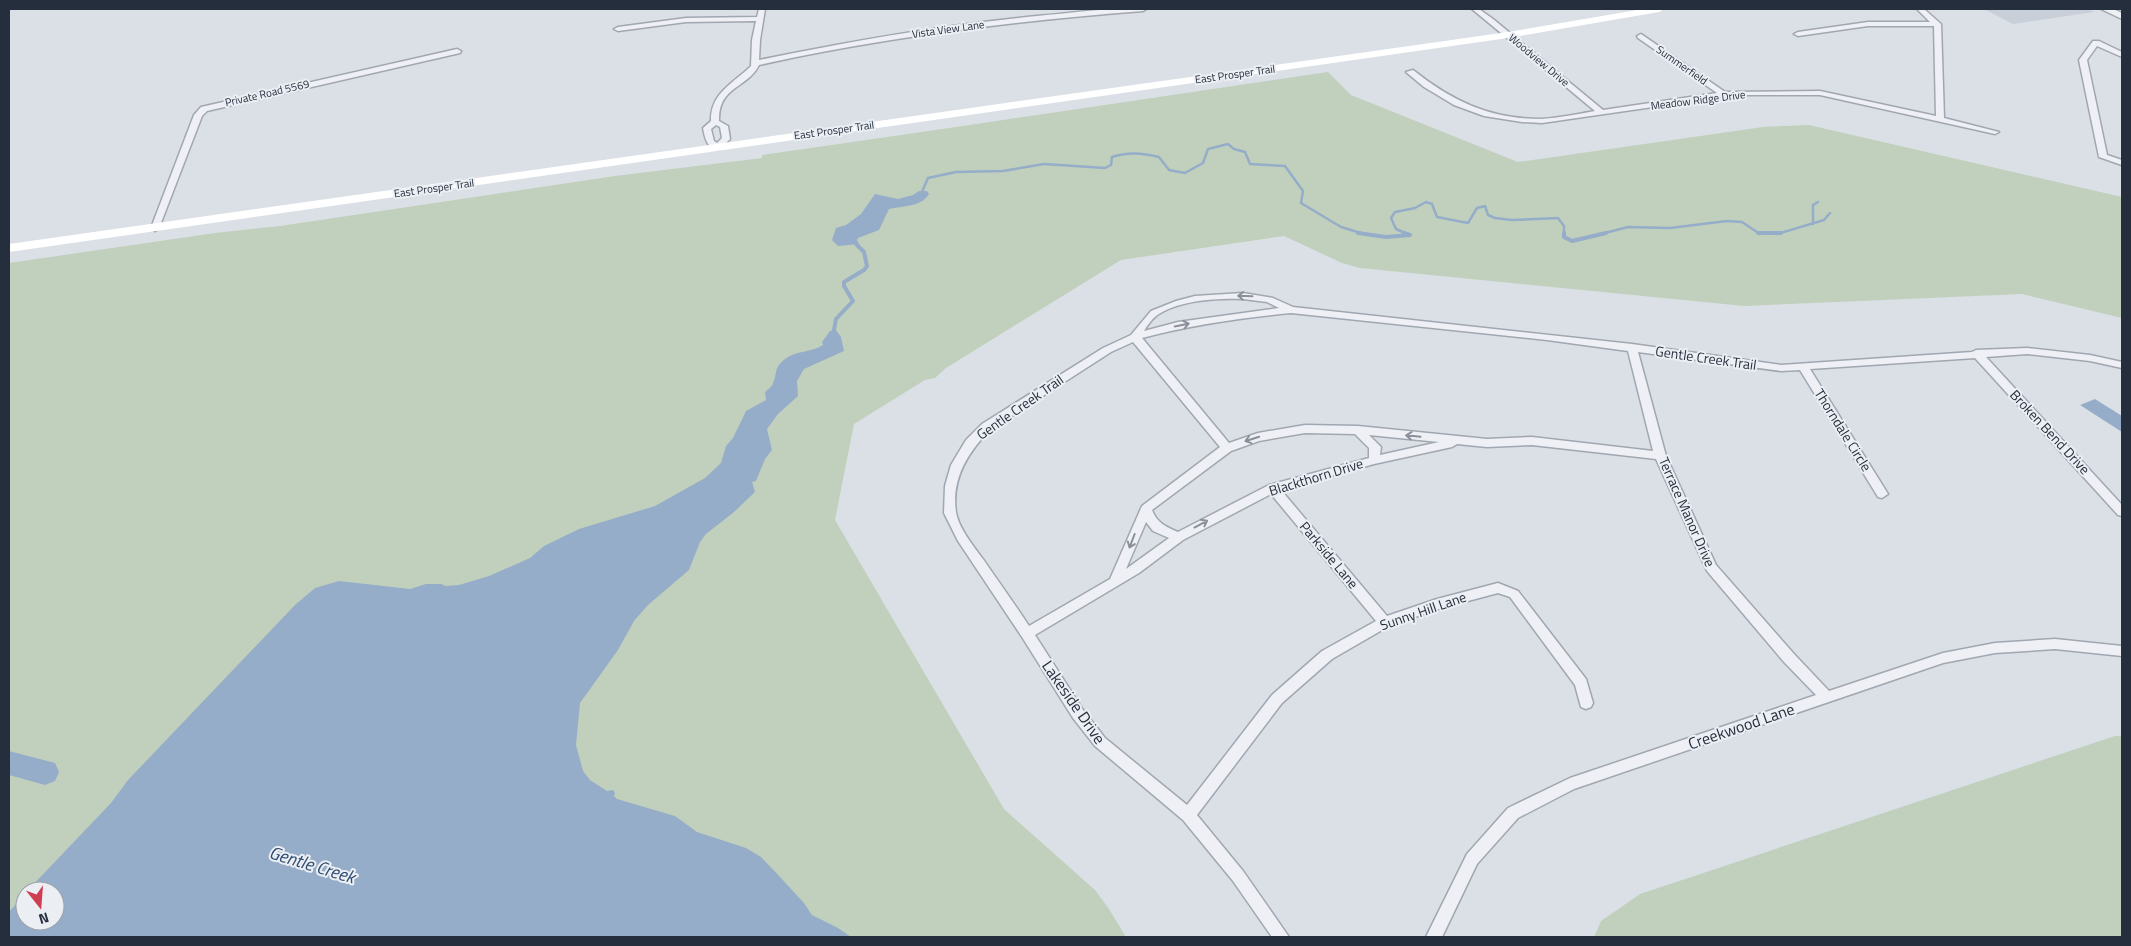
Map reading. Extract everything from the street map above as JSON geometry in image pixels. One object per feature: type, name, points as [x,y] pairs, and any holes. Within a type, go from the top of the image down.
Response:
[{"type":"main road","name":"East Prosper Trail","points":[[9,248],[1508,35],[1659,9]]},
{"type":"street","points":[[715,122],[714,109],[720,97],[753,68],[756,63],[759,19],[762,9]]},
{"type":"street","name":"Vista View Lane","points":[[756,63],[844,45],[945,29],[1049,16],[1143,9]]},
{"type":"street","name":"Woodview Drive","points":[[1475,9],[1602,113]]},
{"type":"street","points":[[1920,9],[1938,24],[1940,120]]},
{"type":"street","points":[[2106,9],[2122,16]]},
{"type":"street","points":[[618,29],[694,20],[759,19]]},
{"type":"street","points":[[1798,34],[1868,24],[1938,24]]},
{"type":"street","name":"Summerfield","points":[[1641,36],[1723,94]]},
{"type":"street","points":[[2122,55],[2096,43],[2083,60],[2103,157],[2122,162]]},
{"type":"street","name":"Private Road 5569","points":[[155,228],[198,115],[204,109],[457,51]]},
{"type":"street","name":"Meadow Ridge Drive","points":[[1410,72],[1433,92],[1478,113],[1511,119],[1542,121],[1723,94],[1820,93],[1995,132]]},
{"type":"street","points":[[715,122],[724,126],[726,140],[717,147],[710,142],[707,128],[715,122]]},
{"type":"street","name":"Gentle Creek Trail","points":[[1135,337],[1153,314],[1172,306],[1210,297],[1249,295],[1270,300],[1291,310]]},
{"type":"street","name":"Gentle Creek Trail","points":[[950,513],[951,486],[956,466],[970,443],[986,427],[1106,350],[1135,337],[1178,325],[1235,316],[1291,310],[1632,347],[1781,368],[1803,368],[1976,353],[2027,351],[2090,358],[2122,365]]},
{"type":"street","points":[[1135,337],[1227,448]]},
{"type":"street","name":"Terrace Manor Drive","points":[[1632,347],[1660,456],[1711,568],[1789,658],[1826,697]]},
{"type":"street","name":"Broken Bend Drive","points":[[1976,353],[2122,512]]},
{"type":"street","name":"Thorndale Circle","points":[[1803,368],[1882,494]]},
{"type":"street","name":"Blackthorn Drive","points":[[1116,579],[1146,509],[1227,448],[1258,437],[1305,429],[1358,430],[1487,443],[1532,441],[1660,456]]},
{"type":"street","name":"Blackthorn Drive","points":[[1358,430],[1375,447],[1374,460]]},
{"type":"street","name":"Blackthorn Drive","points":[[1027,633],[1116,579],[1135,570],[1179,536],[1273,488],[1374,460],[1461,440]]},
{"type":"street","name":"Parkside Lane","points":[[1273,488],[1385,622]]},
{"type":"street","points":[[1146,509],[1150,520],[1157,529],[1179,536]]},
{"type":"street","name":"Lakeside Drive","points":[[950,513],[962,538],[1027,633],[1078,714],[1100,742],[1188,815],[1238,876],[1281,937]]},
{"type":"street","name":"Sunny Hill Lane","points":[[1188,815],[1276,699],[1327,655],[1385,622],[1437,604],[1498,588],[1514,594],[1582,683],[1586,703]]},
{"type":"street","name":"Creekwood Lane","points":[[1434,937],[1472,859],[1513,813],[1570,784],[1943,658],[1995,648],[2055,644],[2122,651]]},
{"type":"shaded area","points":[[1984,9],[2088,9],[2094,12],[2013,24]]},
{"type":"green space","points":[[1328,72],[1351,95],[1518,162],[1763,127],[1809,125],[2122,197],[2122,318],[2022,294],[1744,306],[1360,268],[1342,263],[1284,236],[1121,260],[946,368],[935,378],[925,380],[854,424],[835,520],[1004,809],[1095,890],[1126,937],[9,937],[9,263],[215,233],[280,226],[615,176],[762,158],[762,155]]},
{"type":"green space","points":[[2115,736],[2122,736],[2122,937],[1594,937],[1601,921],[1640,894]]},
{"type":"water","points":[[919,191],[927,191],[929,194],[917,204],[889,209],[879,230],[858,238],[859,244],[838,246],[832,240],[836,228],[846,225],[861,214],[875,194],[898,199],[913,195]]},
{"type":"water","points":[[836,330],[841,337],[844,351],[804,369],[797,381],[798,396],[778,414],[767,429],[772,450],[765,459],[756,481],[752,482],[755,492],[734,512],[706,534],[700,542],[689,570],[648,605],[634,621],[618,650],[580,703],[576,745],[583,771],[590,780],[607,791],[613,790],[614,796],[617,799],[675,816],[697,832],[746,848],[761,857],[804,903],[812,915],[851,937],[9,937],[9,912],[15,905],[15,931],[65,931],[65,881],[37,881],[111,803],[128,780],[295,605],[315,588],[339,581],[410,589],[426,584],[459,585],[489,576],[530,558],[544,546],[579,529],[655,506],[705,478],[721,463],[726,446],[733,438],[746,411],[766,400],[765,392],[771,387],[781,362],[789,356],[823,345],[822,342],[830,331]]},
{"type":"water","points":[[2095,399],[2122,416],[2122,432],[2080,405]]},
{"type":"waterway","points":[[921,194],[928,178],[956,172],[1003,171],[1044,164],[1105,168],[1111,165],[1112,157],[1129,154],[1159,157],[1169,170],[1185,173],[1203,163],[1208,149],[1228,144],[1234,149],[1245,152],[1250,164],[1285,166],[1303,191],[1301,203],[1341,227],[1363,234]]},
{"type":"waterway","points":[[1407,234],[1396,229],[1391,218],[1395,212],[1415,208],[1426,202],[1432,204],[1437,217],[1468,223],[1477,208],[1485,206],[1488,215],[1495,218],[1512,220],[1558,218],[1564,226],[1564,237],[1572,241],[1606,233]]},
{"type":"waterway","points":[[1813,223],[1813,205],[1818,202]]},
{"type":"waterway","points":[[1813,223],[1824,220],[1830,213]]},
{"type":"waterway","points":[[1601,234],[1628,227],[1670,228],[1727,221],[1742,222],[1758,233]]},
{"type":"waterway","points":[[1780,233],[1813,223]]},
{"type":"waterway","points":[[1358,233],[1363,234]]},
{"type":"waterway","points":[[1758,233],[1780,233]]},
{"type":"waterway","points":[[1363,234],[1386,237],[1410,235],[1407,234]]},
{"type":"waterway","points":[[833,335],[836,319],[853,301],[844,286],[844,282],[864,270],[867,266],[864,252],[855,243]]},
{"type":"waterway","name":"Gentle Creek","points":[[9,763],[45,772]]}]
